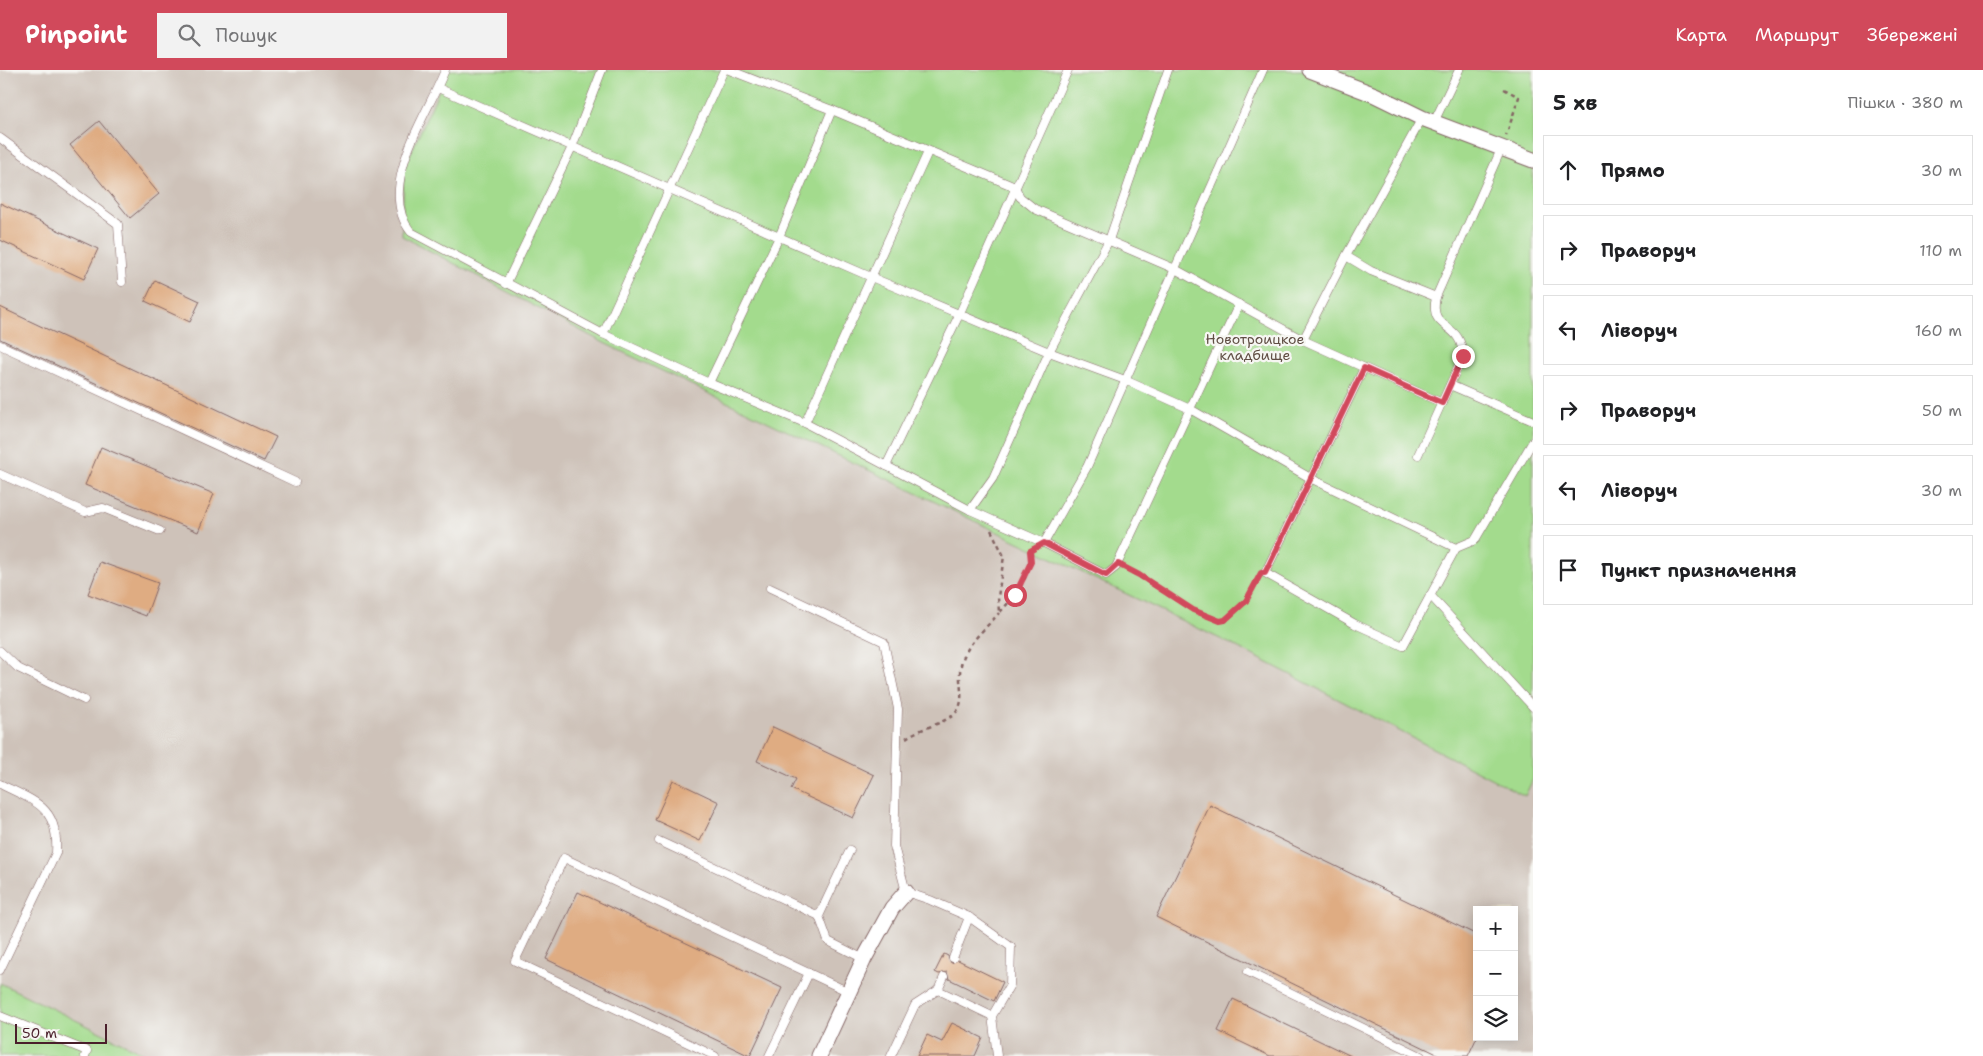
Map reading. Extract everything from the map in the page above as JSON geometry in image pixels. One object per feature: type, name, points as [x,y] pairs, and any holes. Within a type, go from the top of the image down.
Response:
[{"type":"street","points":[[1310,70],[1375,95],[1428,120],[1502,146],[1533,160]]},
{"type":"street","points":[[819,1056],[864,959],[892,908],[906,892]]},
{"type":"lane","points":[[445,70],[438,88],[415,132],[400,174],[399,209],[404,223],[411,232],[603,334],[710,383],[805,423],[970,510],[1044,543],[1106,575],[1118,564],[1239,304]]},
{"type":"lane","points":[[506,284],[572,147],[602,70]]},
{"type":"lane","points":[[603,334],[724,70]]},
{"type":"lane","points":[[729,70],[832,110],[1015,187],[1020,197],[1035,209],[1175,269],[1303,340],[1442,403]]},
{"type":"lane","points":[[886,466],[959,314],[1068,70]]},
{"type":"lane","points":[[970,510],[996,470],[1049,352],[1109,240],[1168,70]]},
{"type":"lane","points":[[1044,543],[1087,467],[1263,70]]},
{"type":"lane","points":[[1303,340],[1346,256],[1459,70]]},
{"type":"lane","points":[[438,88],[871,277],[1049,352],[1124,380],[1190,409],[1312,478],[1456,548]]},
{"type":"lane","points":[[710,383],[779,237],[832,110]]},
{"type":"lane","points":[[0,138],[118,224],[122,282]]},
{"type":"lane","points":[[1418,454],[1463,356],[1462,342],[1452,330],[1437,319],[1433,310],[1436,297],[1502,146]]},
{"type":"lane","points":[[805,423],[928,152]]},
{"type":"lane","points":[[1346,256],[1371,271],[1436,297]]},
{"type":"lane","points":[[0,345],[295,482]]},
{"type":"lane","points":[[1364,368],[1265,573],[1355,624],[1403,646],[1456,548],[1474,540],[1533,441]]},
{"type":"lane","points":[[1450,384],[1533,421]]},
{"type":"lane","points":[[0,474],[85,512],[104,508],[160,531]]},
{"type":"lane","points":[[770,588],[884,642],[898,710],[894,846],[906,892],[969,917],[1011,947],[1010,986],[992,1016],[997,1056]]},
{"type":"lane","points":[[1430,595],[1533,707]]},
{"type":"lane","points":[[0,651],[18,668],[84,700]]},
{"type":"lane","points":[[0,784],[35,802],[50,815],[57,834],[56,853],[0,970]]},
{"type":"lane","points":[[659,842],[819,916]]},
{"type":"lane","points":[[850,850],[819,916],[828,941],[864,959]]},
{"type":"lane","points":[[715,1056],[515,961],[564,858],[849,992]]},
{"type":"lane","points":[[953,958],[969,917]]},
{"type":"lane","points":[[1248,972],[1421,1056]]},
{"type":"lane","points":[[769,1056],[808,973]]},
{"type":"lane","points":[[891,1056],[915,1006],[938,990],[944,977]]},
{"type":"lane","points":[[938,990],[992,1016]]},
{"type":"lane","points":[[0,1016],[87,1051],[85,1056]]},
{"type":"path","points":[[1502,146],[1519,97],[1504,89]]},
{"type":"path","points":[[985,517],[1004,556],[998,597],[999,613]]},
{"type":"path","points":[[898,744],[915,732],[952,716],[957,711],[961,702],[960,672],[973,640],[1015,595],[1031,562],[1030,551],[1044,543]]},
{"type":"path","points":[[1118,564],[1139,575],[1193,610],[1220,621],[1225,620],[1246,601],[1261,573],[1265,573]]},
{"type":"shaded area","points":[[0,70],[448,70],[606,344],[1237,647],[1525,796],[1533,779],[1533,1056],[149,1056],[0,983]]},
{"type":"green space","name":"Новотроицкое кладбище","points":[[448,70],[1533,70],[1533,779],[1525,796],[1237,647],[606,344],[402,236],[404,168]]},
{"type":"green space","points":[[0,983],[149,1056],[0,1056]]},
{"type":"building","points":[[99,121],[159,194],[130,218],[70,145]]},
{"type":"building","points":[[0,203],[98,249],[84,279],[0,240]]},
{"type":"building","points":[[155,280],[200,301],[190,322],[145,301]]},
{"type":"building","points":[[0,307],[276,437],[264,461],[0,339]]},
{"type":"building","points":[[101,447],[214,494],[198,532],[85,485]]},
{"type":"building","points":[[100,562],[158,583],[146,616],[88,594]]},
{"type":"building","points":[[773,727],[874,775],[853,818],[791,789],[796,779],[757,761]]},
{"type":"building","points":[[673,780],[719,802],[700,841],[655,820]]},
{"type":"building","points":[[1210,805],[1473,933],[1473,1041],[1475,1041],[1468,1056],[1441,1056],[1156,917]]},
{"type":"building","points":[[578,892],[782,988],[750,1056],[546,959]]},
{"type":"building","points":[[944,954],[948,956],[951,963],[958,960],[1003,982],[994,1001],[949,979],[947,972],[939,974],[935,972]]},
{"type":"building","points":[[1233,999],[1351,1056],[1270,1056],[1218,1031]]},
{"type":"building","points":[[952,1023],[983,1038],[975,1056],[917,1056],[927,1035],[942,1042]]},
{"type":"route","points":[[1015,595],[1031,562],[1030,551],[1044,543],[1106,575],[1118,564],[1139,575],[1193,610],[1220,621],[1225,620],[1246,601],[1261,573],[1265,573],[1364,368],[1442,403],[1463,356]]}]
